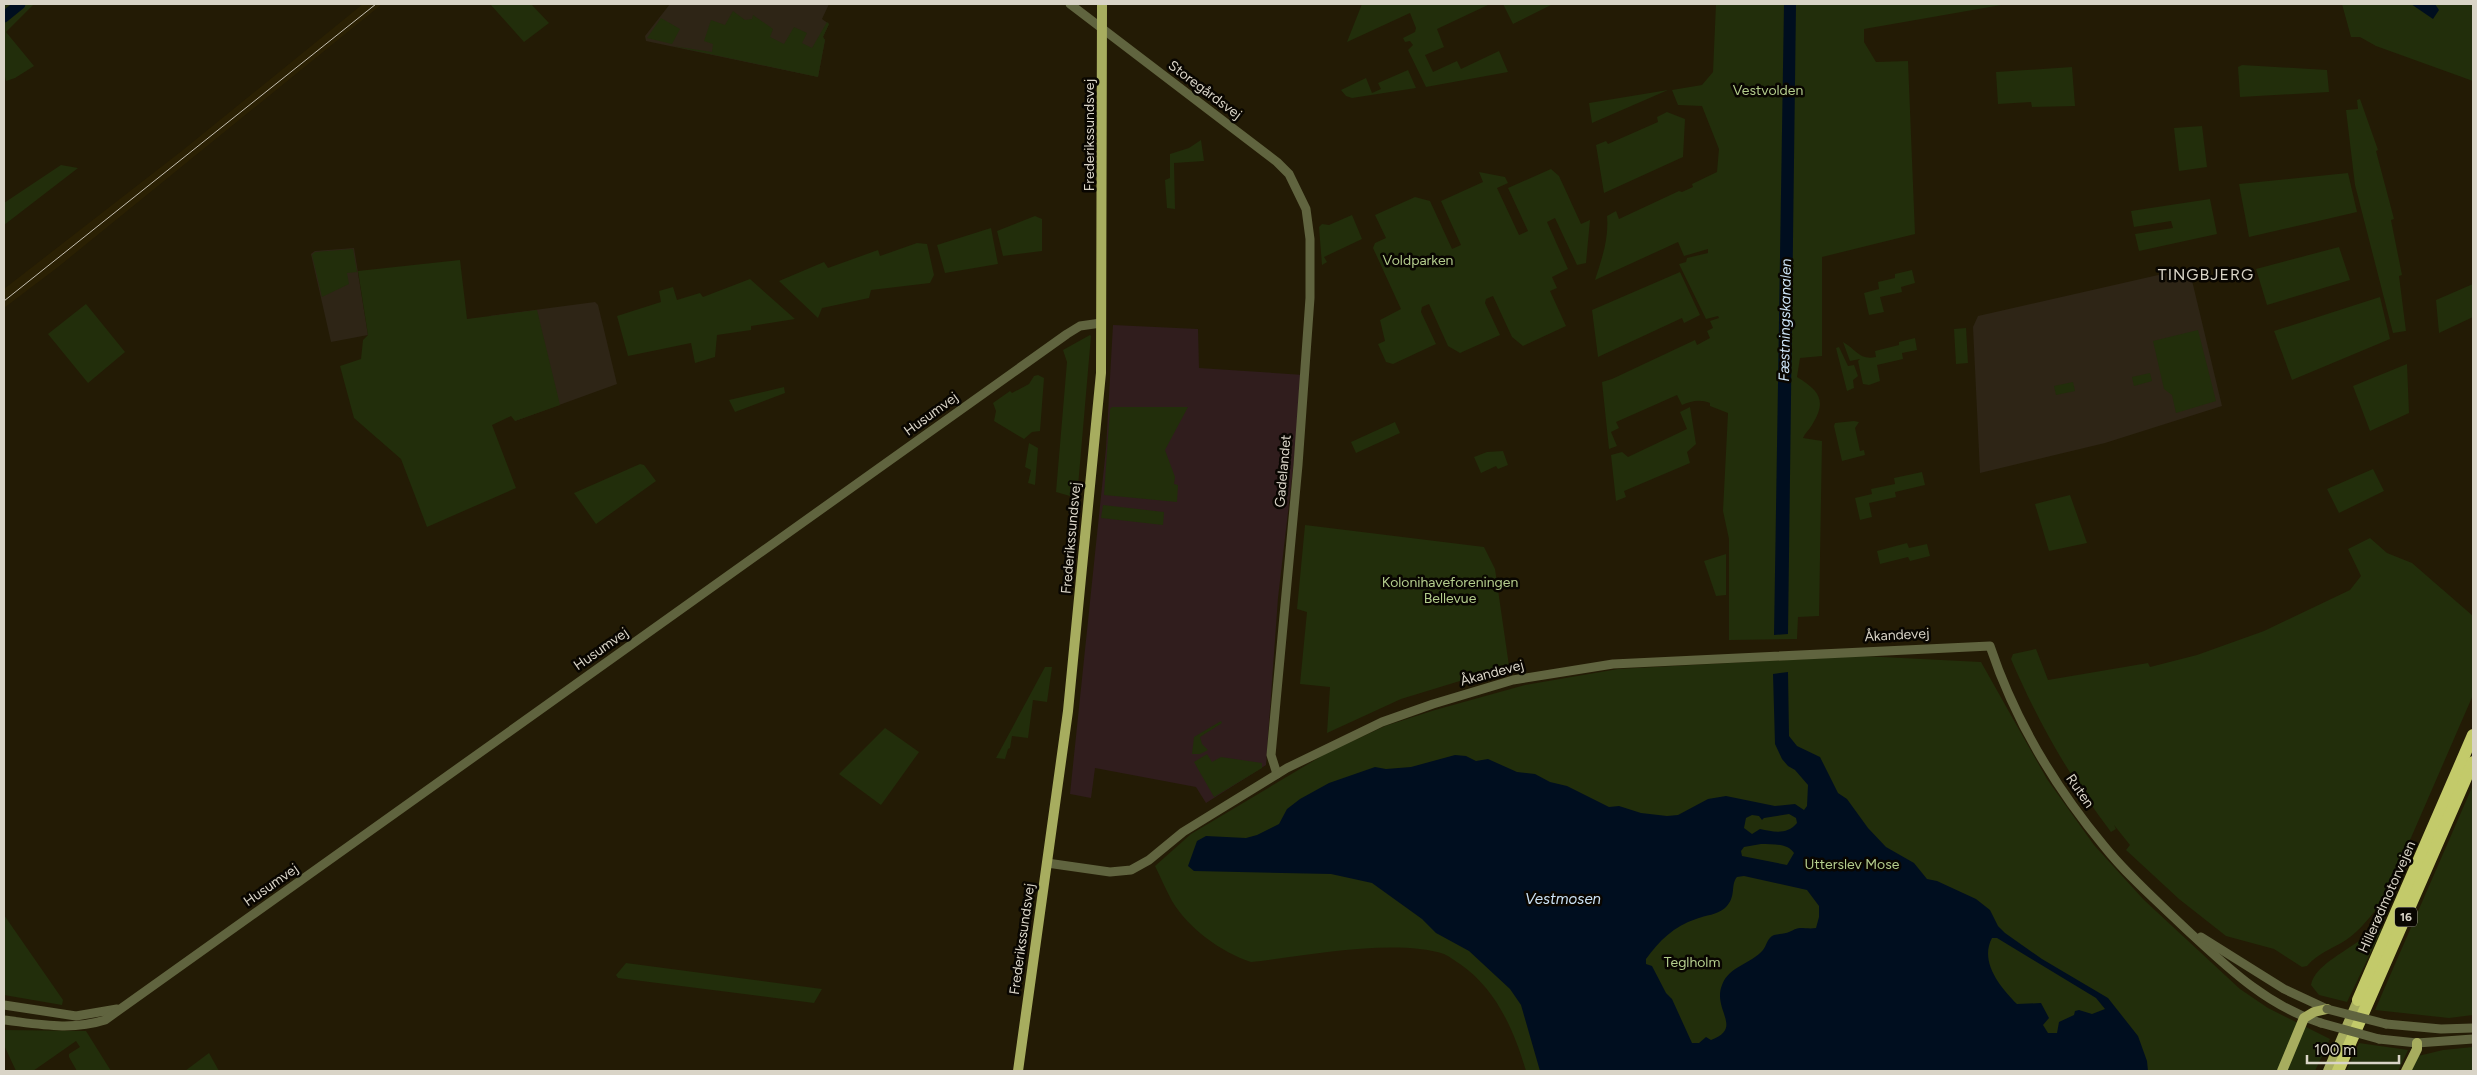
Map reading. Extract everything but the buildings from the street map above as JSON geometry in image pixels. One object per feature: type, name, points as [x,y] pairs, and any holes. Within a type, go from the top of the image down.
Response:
[{"type":"highway","name":"Hillerødmotorvejen","points":[[2358,1000],[2473,735]]},
{"type":"highway","name":"Hillerødmotorvejen","points":[[2338,1071],[2473,762]]},
{"type":"main road","name":"Frederikssundsvej","points":[[1018,1071],[1076,644],[1101,372],[1102,4]]},
{"type":"main road","name":"Hillerødmotorvejen","points":[[2328,1071],[2358,1000]]},
{"type":"main road","points":[[2282,1071],[2304,1018],[2314,1012],[2327,1009]]},
{"type":"main road","points":[[2406,1071],[2417,1049],[2417,1043]]},
{"type":"street","name":"Storegårdsvej","points":[[1070,4],[1277,162],[1289,174]]},
{"type":"street","name":"Gadelandet","points":[[1277,774],[1270,755],[1297,473],[1310,298],[1309,223],[1302,197],[1289,174]]},
{"type":"street","name":"Husumvej","points":[[4,1020],[68,1027],[87,1026],[105,1020],[1056,342],[1080,326],[1102,323]]},
{"type":"street","name":"Åkandevej","points":[[1047,863],[1110,872],[1131,870],[1149,860],[1183,832],[1277,774],[1382,722],[1513,680],[1613,664],[1990,646]]},
{"type":"street","name":"Ruten","points":[[1990,646],[1997,670],[2032,739],[2054,778],[2082,818],[2113,856],[2184,926],[2247,984],[2277,1004],[2304,1018],[2379,1039],[2417,1043],[2473,1039]]},
{"type":"street","name":"Ruten","points":[[2184,926],[2284,990],[2327,1009],[2386,1024],[2441,1029],[2473,1028]]},
{"type":"street","name":"Husumvej","points":[[4,1005],[76,1016],[120,1008]]},
{"type":"street","points":[[2404,1026],[2411,1032],[2417,1043]]},
{"type":"shaded area","points":[[363,4],[382,4],[58,267],[4,308],[4,289],[183,150]]},
{"type":"shaded area","points":[[670,4],[829,4],[822,19],[829,24],[823,37],[825,40],[818,77],[646,41],[645,36]]},
{"type":"shaded area","points":[[354,248],[368,335],[331,342],[311,254],[315,251]]},
{"type":"shaded area","points":[[2189,268],[2222,406],[2105,443],[1980,473],[1973,327],[1978,316]]},
{"type":"shaded area","points":[[595,302],[598,305],[617,384],[515,421],[489,316]]},
{"type":"shaded area","points":[[1113,325],[1198,329],[1199,368],[1304,375],[1278,598],[1266,765],[1206,803],[1196,787],[1095,768],[1091,798],[1070,794],[1106,448]]},
{"type":"green space","points":[[4,4],[34,4],[6,32],[34,66],[15,78],[6,81],[4,73]]},
{"type":"green space","points":[[490,4],[531,4],[549,23],[524,42]]},
{"type":"green space","points":[[1362,4],[1490,4],[1437,29],[1444,47],[1425,55],[1433,72],[1457,61],[1461,69],[1499,51],[1508,72],[1426,87],[1408,50],[1413,45],[1410,41],[1405,42],[1403,38],[1415,32],[1416,28],[1410,13],[1347,42]]},
{"type":"green space","points":[[1503,4],[1553,4],[1513,24]]},
{"type":"green space","name":"Vestvolden","points":[[1716,4],[2007,4],[1864,29],[1864,42],[1876,62],[1908,61],[1915,234],[1822,257],[1822,356],[1800,358],[1797,377],[1816,392],[1820,403],[1817,417],[1803,438],[1822,441],[1819,616],[1798,617],[1797,639],[1729,640],[1729,539],[1723,511],[1728,413],[1703,401],[1682,405],[1677,395],[1616,422],[1619,428],[1611,432],[1617,446],[1609,449],[1602,382],[1695,340],[1697,345],[1710,338],[1707,331],[1713,328],[1710,321],[1719,318],[1718,316],[1706,319],[1679,264],[1686,262],[1687,258],[1708,253],[1708,249],[1684,256],[1678,242],[1595,280],[1606,241],[1607,216],[1616,211],[1619,219],[1679,191],[1682,192],[1693,187],[1692,184],[1717,172],[1719,149],[1702,106],[1678,105],[1672,90],[1702,85],[1713,72]]},
{"type":"green space","points":[[2342,4],[2473,4],[2473,81],[2376,46],[2360,37],[2351,37]]},
{"type":"green space","points":[[733,11],[745,20],[752,19],[753,15],[773,29],[770,37],[784,44],[794,27],[807,33],[802,43],[812,48],[827,22],[829,24],[823,37],[825,40],[818,77],[672,46],[712,52],[713,44],[704,41],[711,20],[725,25]]},
{"type":"green space","points":[[661,18],[680,29],[672,44],[647,38]]},
{"type":"green space","points":[[2242,65],[2327,70],[2329,92],[2240,97],[2238,67]]},
{"type":"green space","points":[[2072,67],[2075,106],[2032,107],[2031,102],[1998,104],[1996,72]]},
{"type":"green space","points":[[1408,70],[1416,88],[1352,98],[1346,96],[1341,90],[1366,78],[1372,93],[1381,89],[1378,83]]},
{"type":"green space","points":[[1668,90],[1592,123],[1589,103]]},
{"type":"green space","points":[[2360,99],[2378,150],[2376,151],[2394,219],[2391,220],[2402,275],[2399,276],[2406,331],[2393,333],[2355,185],[2346,110],[2358,109],[2357,100]]},
{"type":"green space","points":[[1667,112],[1685,119],[1683,157],[1604,193],[1596,145],[1606,141],[1608,144],[1658,122],[1657,117]]},
{"type":"green space","points":[[2202,126],[2207,167],[2179,171],[2174,128]]},
{"type":"green space","points":[[1201,140],[1204,161],[1174,163],[1175,209],[1167,208],[1165,180],[1170,178],[1170,154],[1189,148]]},
{"type":"green space","points":[[61,165],[78,168],[4,225],[4,203]]},
{"type":"green space","name":"Voldparken","points":[[1551,169],[1559,176],[1581,224],[1590,220],[1586,263],[1577,265],[1555,218],[1547,222],[1568,269],[1552,277],[1557,288],[1550,291],[1566,326],[1523,346],[1512,337],[1493,296],[1486,299],[1485,303],[1500,335],[1460,353],[1448,346],[1429,304],[1422,307],[1421,312],[1436,344],[1393,364],[1386,362],[1378,344],[1385,341],[1380,320],[1401,309],[1373,248],[1375,243],[1386,238],[1375,215],[1415,197],[1430,201],[1452,249],[1461,245],[1441,201],[1483,182],[1479,172],[1505,177],[1508,183],[1497,188],[1519,235],[1528,231],[1508,188]]},
{"type":"green space","points":[[2348,173],[2357,212],[2249,237],[2239,184]]},
{"type":"green space","points":[[2210,199],[2217,234],[2139,251],[2135,234],[2173,228],[2171,221],[2134,227],[2131,211]]},
{"type":"green space","points":[[1352,215],[1362,239],[1324,257],[1327,262],[1322,265],[1319,227],[1322,224],[1329,225]]},
{"type":"green space","points":[[1035,216],[1042,219],[1042,251],[1003,256],[997,231]]},
{"type":"green space","points":[[991,228],[998,264],[945,273],[937,245]]},
{"type":"green space","points":[[917,243],[927,244],[934,275],[930,283],[871,290],[869,298],[822,308],[818,318],[779,281],[824,262],[828,268],[878,250],[880,256]]},
{"type":"green space","points":[[2339,247],[2350,280],[2267,305],[2256,269]]},
{"type":"green space","points":[[353,249],[357,272],[347,273],[349,284],[322,297],[312,255],[315,252]]},
{"type":"green space","points":[[460,260],[467,319],[537,310],[560,405],[515,421],[511,416],[492,425],[516,488],[427,527],[401,459],[354,418],[340,366],[361,359],[363,340],[368,335],[358,271]]},
{"type":"green space","points":[[1912,270],[1915,283],[1901,287],[1902,292],[1880,297],[1884,312],[1869,315],[1864,293],[1879,289],[1878,282],[1895,278],[1895,274]]},
{"type":"green space","points":[[1680,272],[1700,315],[1684,323],[1682,318],[1598,357],[1592,310]]},
{"type":"green space","points":[[750,279],[795,319],[751,326],[751,330],[717,335],[715,357],[695,363],[691,343],[628,356],[617,316],[661,302],[659,291],[673,287],[677,300],[700,293],[703,297]]},
{"type":"green space","points":[[2473,284],[2473,317],[2439,333],[2436,300]]},
{"type":"green space","points":[[2380,297],[2390,339],[2292,380],[2274,331]]},
{"type":"green space","points":[[86,304],[125,352],[88,383],[48,334]]},
{"type":"green space","points":[[1966,328],[1968,363],[1956,364],[1954,329]]},
{"type":"green space","points":[[2198,330],[2216,401],[2176,413],[2172,395],[2164,389],[2153,341]]},
{"type":"green space","points":[[1090,335],[1077,498],[1056,492],[1067,362],[1063,350]]},
{"type":"green space","points":[[1915,338],[1917,350],[1902,353],[1903,359],[1877,365],[1880,381],[1869,385],[1863,384],[1858,361],[1860,359],[1850,361],[1843,342],[1858,354],[1871,358],[1876,357],[1875,351],[1899,345],[1899,342]]},
{"type":"green space","points":[[1839,347],[1848,366],[1854,365],[1858,376],[1853,380],[1854,388],[1847,391],[1836,348]]},
{"type":"green space","points":[[2407,364],[2409,413],[2370,431],[2353,386]]},
{"type":"green space","points":[[2150,373],[2152,381],[2134,386],[2132,377]]},
{"type":"green space","points":[[1038,375],[1044,378],[1040,431],[1032,432],[1024,439],[994,421],[996,411],[993,403],[1010,391],[1012,393],[1029,384],[1034,376]]},
{"type":"green space","points":[[2073,382],[2075,391],[2056,395],[2054,386]]},
{"type":"green space","points":[[784,387],[785,393],[735,412],[729,400]]},
{"type":"green space","points":[[1112,407],[1188,407],[1165,450],[1175,477],[1174,484],[1178,485],[1177,502],[1104,495],[1110,409]]},
{"type":"green space","points":[[1690,407],[1696,444],[1687,452],[1690,463],[1624,491],[1626,497],[1616,501],[1611,455],[1622,452],[1628,457],[1687,429],[1680,412]]},
{"type":"green space","points":[[1395,422],[1400,433],[1356,453],[1351,442]]},
{"type":"green space","points":[[1859,422],[1855,428],[1860,451],[1864,450],[1865,455],[1842,461],[1834,426],[1835,423]]},
{"type":"green space","points":[[1029,443],[1038,448],[1035,485],[1028,483],[1031,470],[1025,467]]},
{"type":"green space","points":[[1503,451],[1508,465],[1498,469],[1496,466],[1481,473],[1474,457],[1487,452]]},
{"type":"green space","points":[[640,464],[644,465],[656,481],[596,524],[574,493]]},
{"type":"green space","points":[[2373,469],[2384,491],[2339,513],[2327,489]]},
{"type":"green space","points":[[1922,472],[1925,485],[1895,492],[1896,497],[1869,503],[1872,517],[1860,520],[1855,498],[1872,494],[1871,489],[1895,484],[1894,478]]},
{"type":"green space","points":[[2070,495],[2087,543],[2049,551],[2035,504]]},
{"type":"green space","points":[[1103,505],[1164,512],[1163,525],[1101,518]]},
{"type":"green space","name":"Kolonihaveforeningen Bellevue","points":[[1305,525],[1484,547],[1495,569],[1509,666],[1401,699],[1327,733],[1330,687],[1300,684],[1307,612],[1297,609]]},
{"type":"green space","points":[[2370,538],[2387,553],[2412,563],[2473,616],[2473,695],[2384,900],[2357,932],[2320,954],[2307,966],[2302,967],[2274,949],[2226,936],[2179,899],[2126,850],[2130,845],[2114,825],[2116,829],[2111,832],[2068,770],[2032,705],[2011,659],[2013,654],[2036,649],[2048,680],[2148,663],[2150,667],[2197,655],[2264,631],[2350,590],[2361,576],[2348,549]]},
{"type":"green space","points":[[1907,543],[1909,548],[1927,544],[1930,556],[1910,561],[1908,557],[1880,564],[1877,551]]},
{"type":"green space","points":[[1726,554],[1726,595],[1716,596],[1704,561]]},
{"type":"green space","name":"Utterslev Mose","points":[[1862,656],[1981,662],[2047,779],[2094,845],[2144,900],[2240,989],[2268,1008],[2330,1039],[2315,1071],[1526,1071],[1516,1040],[1494,998],[1473,974],[1446,955],[1424,950],[1375,948],[1251,962],[1217,946],[1187,921],[1172,901],[1155,866],[1191,834],[1325,754],[1385,726],[1435,710],[1525,685],[1618,669]]},
{"type":"green space","points":[[1045,667],[1052,667],[1047,702],[1033,700],[1028,738],[1012,736],[1010,748],[1005,759],[996,758]]},
{"type":"green space","points":[[1221,721],[1222,723],[1200,737],[1202,744],[1208,750],[1200,754],[1192,754],[1194,737]]},
{"type":"green space","points":[[885,728],[919,752],[881,805],[839,774]]},
{"type":"green space","points":[[1207,754],[1212,762],[1221,757],[1262,763],[1262,768],[1214,797],[1194,762]]},
{"type":"green space","points":[[2473,785],[2473,1015],[2449,1018],[2375,1010]]},
{"type":"green space","points":[[4,915],[63,1000],[62,1005],[4,995]]},
{"type":"green space","points":[[2374,928],[2382,929],[2347,1002],[2319,995],[2311,985],[2320,969]]},
{"type":"green space","points":[[626,963],[822,989],[814,1003],[618,978],[616,975]]},
{"type":"green space","points":[[4,1030],[86,1031],[111,1071],[77,1071],[69,1057],[69,1054],[80,1047],[76,1041],[33,1071],[16,1071],[4,1045]]},
{"type":"green space","points":[[2359,1043],[2408,1050],[2398,1071],[2346,1071]]},
{"type":"green space","points":[[2473,1047],[2473,1071],[2410,1071],[2418,1056],[2443,1050]]},
{"type":"green space","points":[[209,1053],[219,1071],[185,1071]]},
{"type":"water","name":"Fæstningskanalen","points":[[1784,4],[1796,4],[1788,634],[1774,635]]},
{"type":"water","points":[[2411,4],[2435,4],[2439,10],[2433,19]]},
{"type":"water","name":"Vestmosen","points":[[1788,672],[1789,736],[1797,746],[1820,757],[1838,793],[1847,799],[1868,828],[1886,847],[1914,863],[1927,879],[1937,881],[1976,899],[1990,910],[1998,926],[2005,933],[2042,959],[2108,998],[2138,1036],[2147,1061],[2148,1071],[1540,1071],[1521,1005],[1510,989],[1469,951],[1436,933],[1422,919],[1372,883],[1331,874],[1194,871],[1188,866],[1197,841],[1206,836],[1246,838],[1257,835],[1279,824],[1287,809],[1300,799],[1329,783],[1375,767],[1386,769],[1411,767],[1455,755],[1466,756],[1476,761],[1488,759],[1517,772],[1535,774],[1550,782],[1567,786],[1609,807],[1619,806],[1641,813],[1667,816],[1678,815],[1708,799],[1726,796],[1775,806],[1795,804],[1804,810],[1807,806],[1808,785],[1782,759],[1775,744],[1773,674]],"holes":[[[1789,814],[1796,818],[1797,823],[1793,827],[1780,832],[1760,829],[1752,834],[1744,828],[1746,818],[1752,815],[1759,816],[1762,820],[1764,818]],[[1761,844],[1779,845],[1791,849],[1794,853],[1787,865],[1742,856],[1741,851],[1744,847]],[[1744,876],[1807,890],[1819,906],[1819,917],[1816,928],[1798,928],[1772,936],[1758,955],[1730,973],[1722,985],[1720,994],[1726,1024],[1725,1030],[1721,1035],[1711,1040],[1706,1037],[1699,1043],[1692,1043],[1672,999],[1666,993],[1652,966],[1646,964],[1646,959],[1656,946],[1674,930],[1688,922],[1715,914],[1725,908],[1731,900],[1737,877]],[[1992,938],[1997,938],[2096,998],[2105,1009],[2092,1014],[2079,1010],[2075,1011],[2074,1015],[2059,1022],[2057,1033],[2048,1033],[2043,1025],[2049,1018],[2041,1003],[2017,1004],[1999,982],[1990,965],[1989,947]]]},
{"type":"waterway","points":[[4,17],[20,4]]},
{"type":"tram line","points":[[4,301],[376,4]]},
{"type":"district","name":"TINGBJERG","points":[[2206,274]]},
{"type":"park label","name":"Teglholm","points":[[1692,962]]}]
